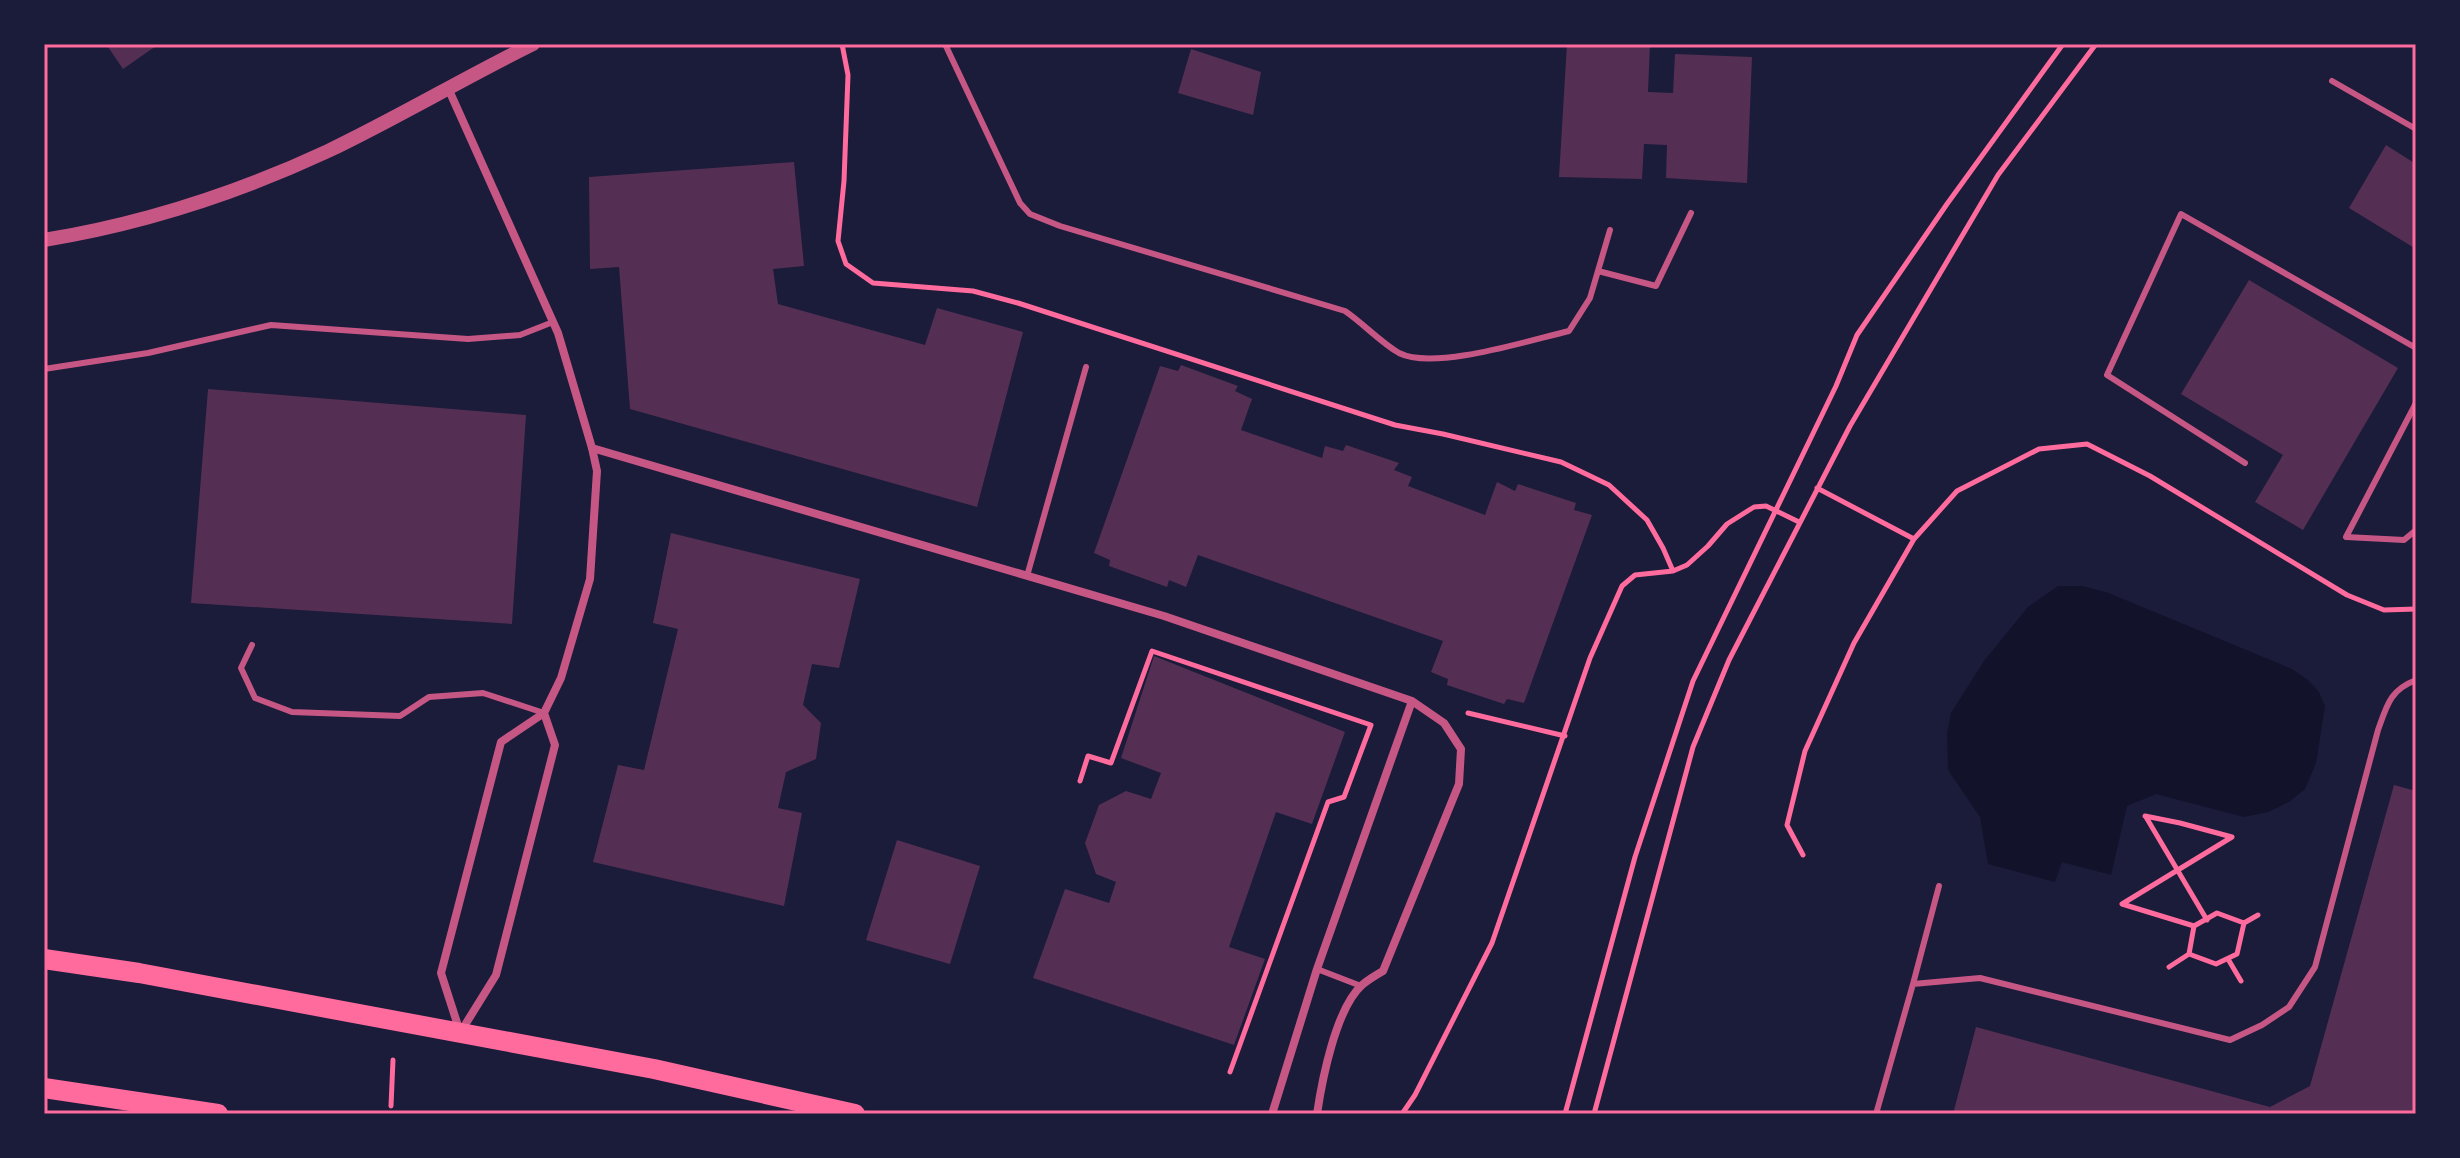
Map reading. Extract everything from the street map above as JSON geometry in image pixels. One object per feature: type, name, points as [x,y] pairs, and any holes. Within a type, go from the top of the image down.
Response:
[{"type":"main road","points":[[44,959],[139,973],[654,1069],[855,1114]]},
{"type":"main road","points":[[44,1088],[218,1114]]},
{"type":"street","points":[[44,240],[82,234],[183,208],[274,175],[329,150],[533,44]]},
{"type":"street","points":[[448,87],[558,333],[597,471],[590,579],[561,678],[544,713],[501,742],[441,973],[460,1033]]},
{"type":"street","points":[[592,448],[1164,616],[1412,701],[1444,723],[1461,749],[1459,784],[1383,971],[1361,986],[1345,1008],[1321,1084],[1317,1114]]},
{"type":"street","points":[[1272,1114],[1317,969],[1412,701]]},
{"type":"street","points":[[460,1033],[496,975],[555,745],[544,713]]},
{"type":"lane","points":[[945,44],[1020,203],[1030,214],[1060,226],[1345,311],[1402,354],[1417,359],[1451,357],[1569,331],[1590,298],[1610,230]]},
{"type":"lane","points":[[2332,81],[2416,129]]},
{"type":"lane","points":[[1598,271],[1656,286],[1691,213]]},
{"type":"lane","points":[[2245,463],[2107,375],[2181,214],[2416,348]]},
{"type":"lane","points":[[44,369],[148,353],[271,325],[468,339],[520,335],[553,322]]},
{"type":"lane","points":[[1027,576],[1086,367]]},
{"type":"lane","points":[[2416,403],[2346,537],[2404,540],[2416,530]]},
{"type":"lane","points":[[252,645],[241,668],[255,698],[292,712],[400,716],[429,697],[483,693],[544,713]]},
{"type":"lane","points":[[1913,984],[1980,978],[2230,1040],[2262,1025],[2289,1007],[2315,967],[2378,730],[2389,700],[2403,685],[2416,680]]},
{"type":"lane","points":[[1876,1114],[1939,886]]},
{"type":"lane","points":[[1317,969],[1361,986]]},
{"type":"path","points":[[842,44],[848,75],[838,241],[846,264],[873,283],[973,291],[1395,425],[1561,462],[1609,485],[1647,520],[1673,571]]},
{"type":"path","points":[[1565,1114],[1635,857],[1693,681],[1836,386],[1857,335],[2063,44]]},
{"type":"path","points":[[1594,1114],[1693,747],[1729,660],[1850,426],[1998,175],[2096,44]]},
{"type":"path","points":[[1803,855],[1787,825],[1805,751],[1854,643],[1914,539],[1957,491],[2039,449],[2087,444],[2150,476],[2347,595],[2384,610],[2416,609]]},
{"type":"path","points":[[1817,488],[1914,539]]},
{"type":"path","points":[[1402,1114],[1415,1095],[1492,943],[1590,658],[1622,586],[1635,575],[1673,571],[1687,565],[1727,524],[1754,507],[1766,506],[1799,522]]},
{"type":"path","points":[[1080,781],[1088,756],[1111,763],[1152,651],[1371,725],[1344,797],[1328,802],[1230,1072]]},
{"type":"path","points":[[1412,701],[1565,736]]},
{"type":"path","points":[[2207,920],[2176,871],[2145,816],[2232,837],[2176,871],[2122,904],[2194,926],[2207,920],[2217,913],[2244,923]]},
{"type":"path","points":[[2189,954],[2216,964],[2237,954],[2244,923],[2258,915]]},
{"type":"path","points":[[2169,967],[2189,954],[2194,926]]},
{"type":"path","points":[[2228,959],[2241,981]]},
{"type":"path","points":[[391,1106],[393,1060]]},
{"type":"shaded area","points":[[2058,586],[2082,586],[2106,592],[2292,669],[2308,680],[2319,692],[2325,706],[2316,763],[2305,789],[2289,802],[2268,812],[2244,817],[2156,794],[2127,806],[2111,875],[2062,862],[2055,882],[1988,864],[1980,817],[1948,770],[1947,734],[1951,713],[1984,661],[2028,607]]},
{"type":"building","points":[[106,44],[159,44],[123,69]]},
{"type":"building","points":[[1567,44],[1650,44],[1648,92],[1673,93],[1675,54],[1752,57],[1747,183],[1666,178],[1667,145],[1644,144],[1642,179],[1559,177]]},
{"type":"building","points":[[1191,49],[1261,72],[1253,115],[1178,93]]},
{"type":"building","points":[[2386,145],[2416,164],[2416,249],[2349,208]]},
{"type":"building","points":[[794,162],[804,266],[773,269],[778,304],[925,345],[937,308],[1023,332],[977,507],[630,409],[619,267],[590,269],[589,177]]},
{"type":"building","points":[[2249,280],[2398,368],[2303,530],[2255,502],[2283,455],[2181,394]]},
{"type":"building","points":[[1181,365],[1238,386],[1235,391],[1252,399],[1241,430],[1322,458],[1325,446],[1343,451],[1346,445],[1399,463],[1394,470],[1412,477],[1408,486],[1485,515],[1497,482],[1515,491],[1518,484],[1576,503],[1574,510],[1592,515],[1524,703],[1507,699],[1504,704],[1447,685],[1448,679],[1431,672],[1443,641],[1198,555],[1186,587],[1169,580],[1167,587],[1109,566],[1110,560],[1094,553],[1160,366],[1178,371]]},
{"type":"building","points":[[208,389],[526,415],[512,624],[191,603]]},
{"type":"building","points":[[671,533],[860,579],[839,668],[812,664],[803,705],[821,723],[816,759],[786,772],[778,808],[802,813],[784,906],[593,862],[618,765],[644,770],[678,629],[653,623]]},
{"type":"building","points":[[1154,656],[1345,732],[1312,824],[1276,812],[1229,947],[1265,959],[1234,1045],[1033,978],[1065,889],[1109,903],[1116,882],[1096,874],[1085,843],[1099,805],[1126,791],[1151,799],[1161,773],[1121,758]]},
{"type":"building","points":[[2394,785],[2416,791],[2416,1114],[1953,1114],[1976,1027],[2270,1107],[2310,1086]]},
{"type":"building","points":[[897,840],[980,866],[950,964],[866,940]]}]
